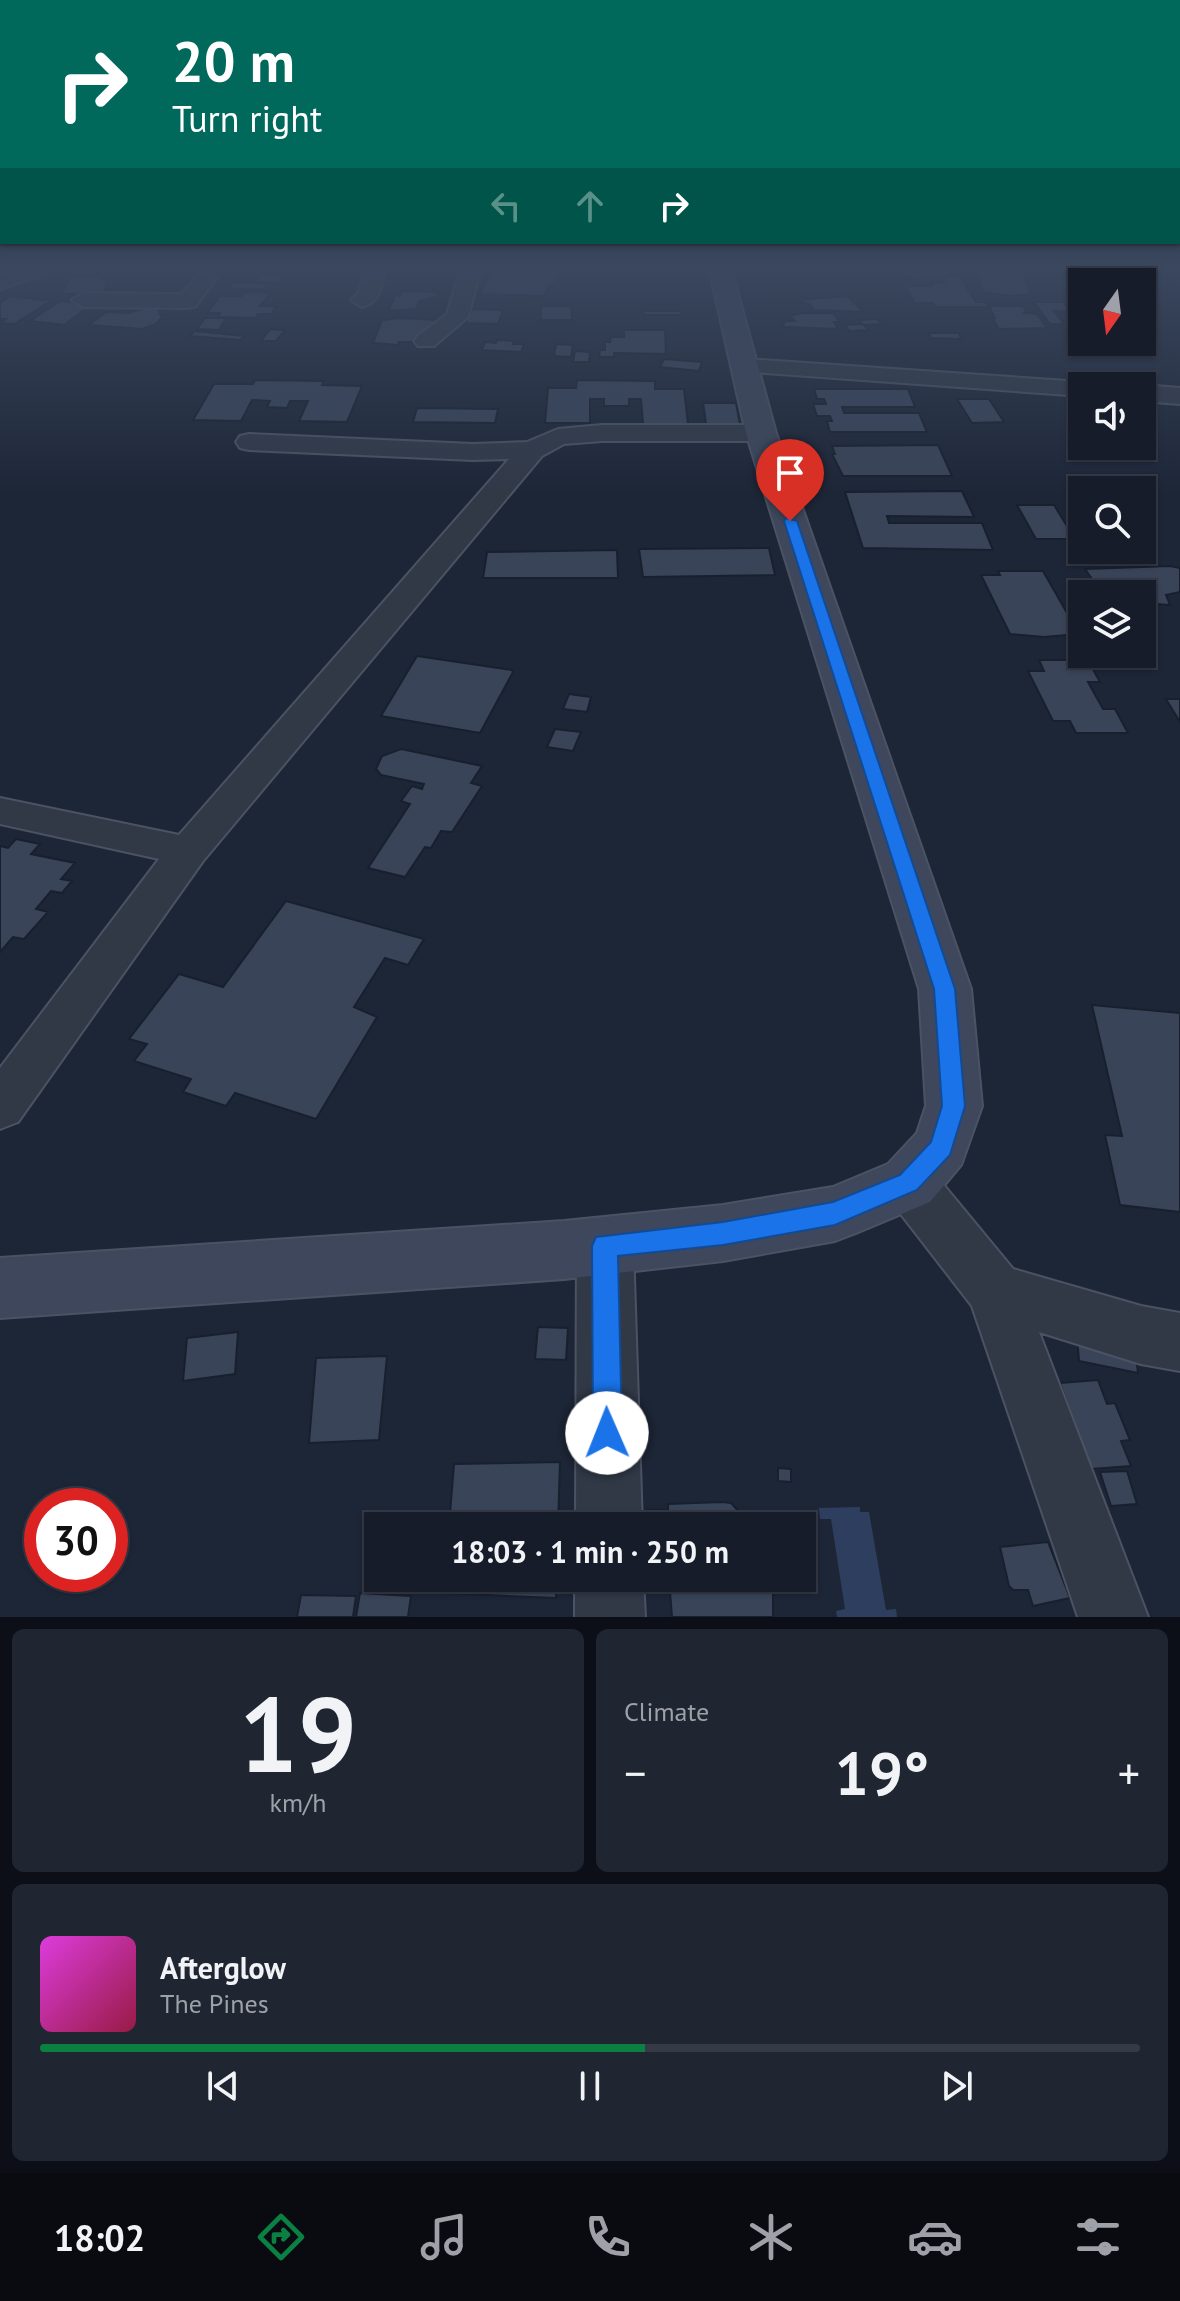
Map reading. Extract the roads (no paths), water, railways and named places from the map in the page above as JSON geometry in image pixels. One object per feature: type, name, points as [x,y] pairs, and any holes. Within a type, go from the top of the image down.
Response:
[{"type":"street","points":[[0,1288],[605,1246],[723,1233],[835,1214],[909,1183],[941,1147],[954,1106],[945,989],[761,433],[740,343]]},
{"type":"street","points":[[746,366],[1068,388]]},
{"type":"street","points":[[1156,394],[1180,396]]},
{"type":"street","points":[[0,1107],[188,851],[532,450],[558,437],[602,433],[761,433]]},
{"type":"street","points":[[249,442],[473,452],[532,450]]},
{"type":"street","points":[[0,811],[188,851]]},
{"type":"street","points":[[909,1183],[995,1291],[1113,1617]]},
{"type":"street","points":[[605,1246],[609,1512]]},
{"type":"street","points":[[995,1291],[1141,1335],[1180,1342]]},
{"type":"street","points":[[609,1592],[610,1617]]},
{"type":"water","points":[[860,1507],[860,1512],[869,1512],[886,1610],[896,1609],[897,1617],[837,1617],[836,1611],[845,1609],[831,1519],[820,1519],[819,1508]]}]
